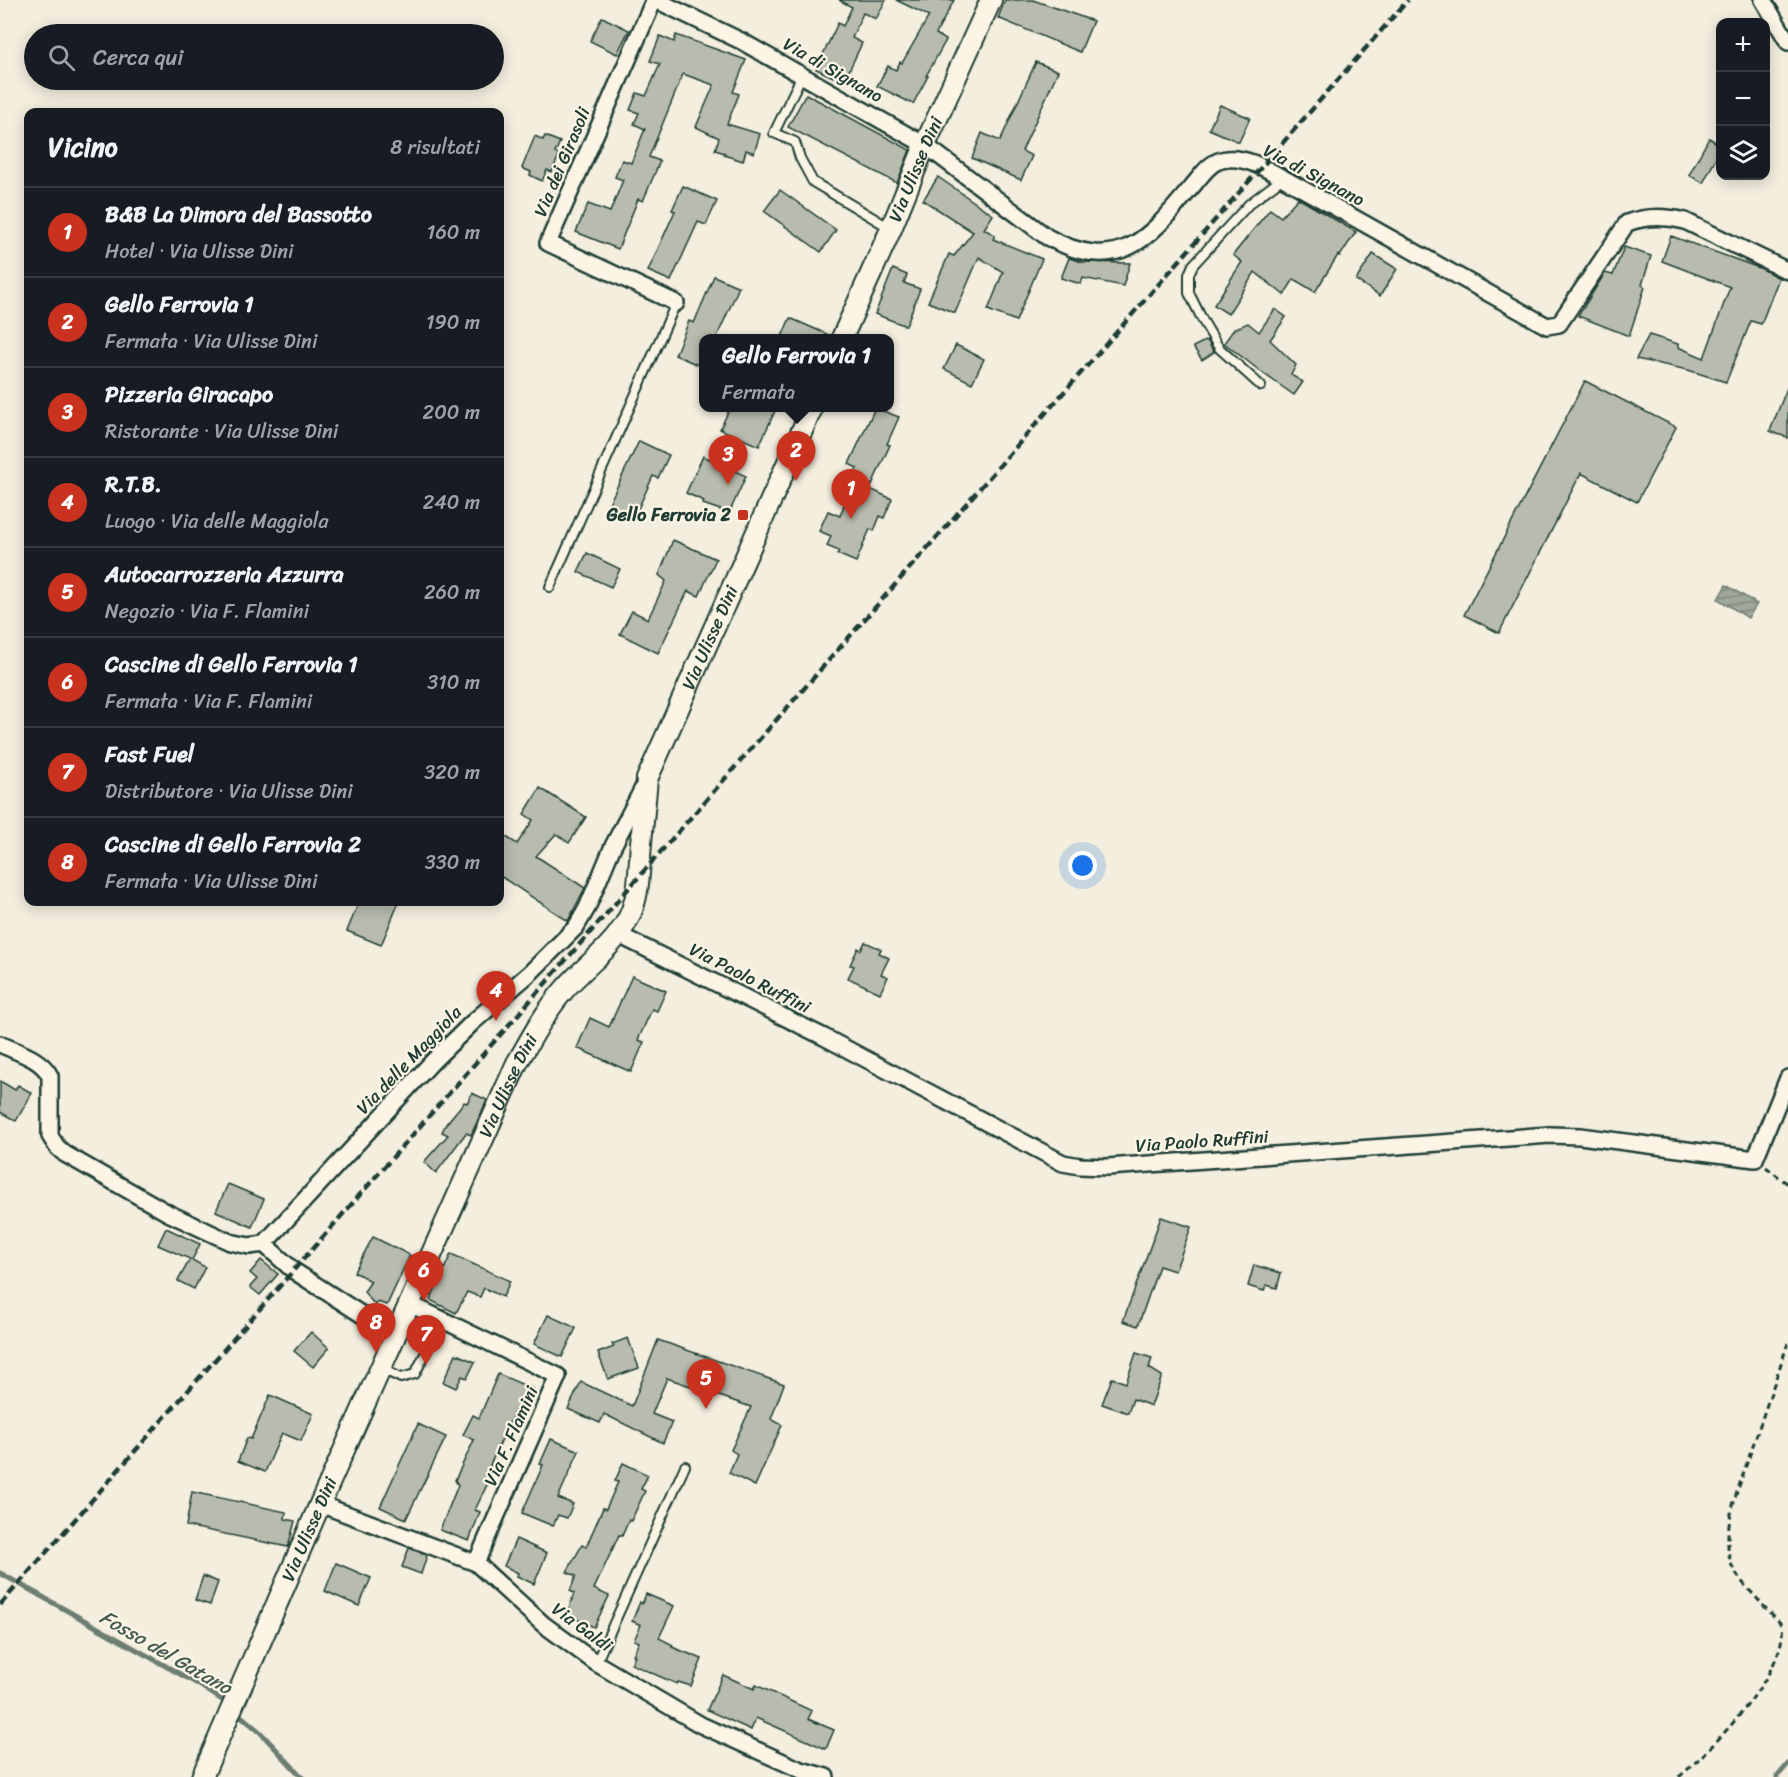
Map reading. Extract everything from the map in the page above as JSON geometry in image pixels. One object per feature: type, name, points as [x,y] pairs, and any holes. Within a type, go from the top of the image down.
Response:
[{"type":"street","name":"Via di Signano","points":[[655,0],[741,41],[925,145],[1047,237],[1061,244],[1094,253],[1124,250],[1158,228],[1209,166],[1226,159],[1252,163],[1283,178],[1547,326],[1559,324],[1627,223],[1640,218],[1671,217],[1685,220],[1787,268]]},
{"type":"street","name":"Via dei Girasoli","points":[[655,0],[548,243],[676,303]]},
{"type":"street","name":"Via Ulisse Dini","points":[[844,334],[925,145],[991,0]]},
{"type":"street","points":[[1763,0],[1788,42]]},
{"type":"street","name":"Via Ulisse Dini","points":[[202,1777],[380,1368],[517,1063],[547,1011],[566,988],[619,935],[631,913],[638,892],[648,779],[810,412]]},
{"type":"street","name":"Via delle Maggiola","points":[[264,1244],[433,1061],[473,1022],[530,973],[576,927],[587,908],[613,846],[648,779]]},
{"type":"street","name":"Via Paolo Ruffini","points":[[619,935],[824,1037],[1072,1165],[1108,1167],[1550,1135],[1580,1136],[1755,1159]]},
{"type":"street","points":[[0,1044],[38,1062],[47,1070],[50,1076],[50,1136],[65,1154],[168,1213],[230,1242],[249,1246],[264,1244],[294,1270],[398,1329]]},
{"type":"street","points":[[1755,1159],[1788,1078]]},
{"type":"street","name":"Via F. Flamini","points":[[410,1304],[558,1376],[476,1563]]},
{"type":"street","name":"Via Galdi","points":[[320,1504],[476,1563],[543,1624],[596,1663],[701,1725],[801,1770],[826,1777]]},
{"type":"lane","points":[[802,75],[774,133],[795,142],[800,158],[813,182],[891,228]]},
{"type":"lane","points":[[1261,386],[1219,348],[1190,293],[1189,274],[1193,265],[1249,204],[1283,178]]},
{"type":"lane","points":[[550,587],[676,303]]},
{"type":"lane","points":[[380,1368],[401,1378],[415,1374],[428,1348],[423,1334],[398,1329]]},
{"type":"lane","points":[[596,1663],[685,1466]]},
{"type":"path","points":[[1755,1159],[1788,1184]]},
{"type":"path","points":[[1786,1647],[1782,1627],[1733,1567],[1729,1553],[1728,1525],[1788,1343]]},
{"type":"path","points":[[1679,1777],[1720,1743],[1741,1721]]},
{"type":"shaded area","points":[[1726,585],[1757,604],[1748,618],[1718,599]]},
{"type":"building","points":[[839,0],[886,0],[876,19],[863,13],[852,38],[862,43],[846,77],[836,72],[833,77],[816,69],[838,23],[843,26],[852,7]]},
{"type":"building","points":[[896,0],[954,0],[936,34],[946,40],[913,104],[877,86],[888,66],[896,70],[900,62],[902,63],[929,16]]},
{"type":"building","points":[[1005,0],[1033,0],[1093,21],[1080,52],[998,18]]},
{"type":"building","points":[[602,17],[629,30],[617,54],[590,41]]},
{"type":"building","points":[[676,35],[746,60],[733,92],[739,94],[727,124],[760,134],[754,153],[746,150],[743,161],[715,150],[719,138],[696,127],[714,85],[683,74],[649,157],[660,161],[643,201],[638,199],[618,249],[576,232],[588,204],[610,212],[623,180],[615,177],[622,160],[631,163],[645,129],[634,124],[639,113],[630,110],[637,93],[646,96],[660,64],[650,61],[660,36],[674,42]]},
{"type":"building","points":[[1036,62],[1058,71],[1022,151],[1032,156],[1021,180],[972,158],[982,133],[1000,141]]},
{"type":"building","points":[[806,94],[910,150],[897,183],[788,127]]},
{"type":"building","points":[[1220,105],[1250,118],[1239,142],[1209,129]]},
{"type":"building","points":[[535,136],[543,140],[545,136],[560,142],[555,153],[559,155],[552,172],[547,170],[542,181],[522,168]]},
{"type":"building","points":[[1709,138],[1716,142],[1716,159],[1703,183],[1689,175]]},
{"type":"building","points":[[938,177],[993,215],[984,229],[995,235],[993,239],[1042,259],[1016,321],[988,310],[1003,272],[979,257],[955,313],[928,302],[949,254],[954,256],[973,232],[923,200]]},
{"type":"building","points":[[683,186],[717,201],[706,225],[698,222],[671,281],[648,271],[675,211],[672,210]]},
{"type":"building","points":[[780,190],[836,230],[821,252],[764,211]]},
{"type":"building","points":[[1298,198],[1356,232],[1340,256],[1338,255],[1315,292],[1294,279],[1284,295],[1255,272],[1228,314],[1214,305],[1242,262],[1233,255],[1270,209],[1281,217]]},
{"type":"building","points":[[1671,236],[1762,269],[1779,278],[1761,324],[1751,321],[1726,382],[1688,370],[1636,359],[1649,335],[1678,344],[1678,347],[1704,358],[1730,287],[1662,261]]},
{"type":"building","points":[[1624,247],[1651,256],[1642,285],[1645,287],[1629,336],[1578,316],[1605,273],[1613,275]]},
{"type":"building","points":[[1373,254],[1397,269],[1380,296],[1356,280]]},
{"type":"building","points":[[1069,258],[1082,262],[1130,263],[1123,286],[1083,278],[1081,284],[1061,278]]},
{"type":"building","points":[[893,269],[907,275],[904,283],[920,289],[906,326],[875,314]]},
{"type":"building","points":[[714,276],[739,287],[718,334],[699,334],[699,365],[675,355],[689,321],[694,323]]},
{"type":"building","points":[[1275,309],[1286,317],[1270,340],[1296,365],[1291,375],[1303,382],[1294,395],[1224,343],[1234,329],[1248,323],[1259,332]]},
{"type":"building","points":[[790,318],[826,334],[783,334]]},
{"type":"building","points":[[1207,340],[1214,352],[1202,360],[1193,347]]},
{"type":"building","points":[[956,345],[984,359],[972,383],[944,369]]},
{"type":"building","points":[[1585,381],[1676,427],[1637,502],[1581,473],[1499,633],[1464,615]]},
{"type":"building","points":[[1788,389],[1788,438],[1770,431]]},
{"type":"building","points":[[728,412],[775,412],[759,446],[720,429]]},
{"type":"building","points":[[873,412],[886,412],[899,417],[887,444],[890,445],[870,489],[892,499],[884,518],[880,516],[874,531],[870,529],[856,562],[837,554],[839,551],[827,546],[831,536],[819,531],[828,511],[840,516],[857,468],[849,464]]},
{"type":"building","points":[[639,441],[669,455],[658,478],[653,476],[632,522],[606,510]]},
{"type":"building","points":[[703,456],[721,464],[722,462],[746,476],[729,513],[703,504],[704,501],[686,493]]},
{"type":"building","points":[[673,540],[716,559],[699,596],[688,591],[658,653],[620,634],[632,611],[648,619],[666,581],[659,575]]},
{"type":"building","points":[[587,553],[620,569],[611,587],[578,572]]},
{"type":"building","points":[[540,788],[586,817],[569,843],[556,834],[536,856],[585,888],[568,921],[504,879],[504,836],[517,844],[533,820],[524,814]]},
{"type":"building","points":[[357,906],[397,906],[381,945],[347,931]]},
{"type":"building","points":[[865,942],[881,949],[879,953],[889,958],[881,974],[888,977],[880,993],[848,978],[854,966],[850,965],[858,948],[861,950]]},
{"type":"building","points":[[632,976],[666,991],[657,1011],[652,1009],[638,1040],[644,1042],[631,1072],[577,1048],[590,1018],[609,1027]]},
{"type":"building","points":[[0,1081],[15,1090],[18,1085],[32,1093],[16,1121],[0,1112]]},
{"type":"building","points":[[472,1093],[487,1100],[471,1135],[466,1133],[436,1173],[424,1162],[448,1135],[442,1132],[446,1124],[464,1102],[467,1103]]},
{"type":"building","points":[[228,1184],[264,1199],[252,1227],[216,1211]]},
{"type":"building","points":[[1161,1217],[1191,1227],[1175,1271],[1159,1266],[1138,1326],[1123,1321]]},
{"type":"building","points":[[166,1228],[200,1244],[192,1260],[205,1267],[194,1289],[178,1281],[190,1259],[158,1245]]},
{"type":"building","points":[[373,1237],[410,1255],[387,1305],[377,1302],[375,1305],[364,1292],[371,1281],[354,1272]]},
{"type":"building","points":[[451,1254],[510,1281],[503,1297],[484,1288],[480,1297],[467,1292],[456,1313],[430,1300]]},
{"type":"building","points":[[261,1260],[278,1274],[260,1295],[250,1287],[257,1279],[250,1273]]},
{"type":"building","points":[[1254,1265],[1281,1273],[1277,1288],[1266,1285],[1264,1291],[1248,1286]]},
{"type":"building","points":[[548,1315],[576,1328],[562,1357],[534,1344]]},
{"type":"building","points":[[311,1332],[329,1348],[313,1367],[294,1351]]},
{"type":"building","points":[[628,1338],[639,1368],[608,1379],[598,1353]]},
{"type":"building","points":[[658,1340],[784,1384],[771,1419],[782,1425],[755,1486],[729,1473],[737,1454],[731,1450],[751,1407],[667,1378],[652,1414],[672,1422],[663,1443],[604,1414],[600,1423],[568,1409],[581,1382],[632,1406]]},
{"type":"building","points":[[1136,1353],[1152,1358],[1149,1368],[1162,1376],[1151,1406],[1133,1399],[1128,1413],[1102,1404],[1112,1378],[1126,1383]]},
{"type":"building","points":[[456,1354],[475,1362],[467,1378],[462,1376],[456,1388],[443,1382]]},
{"type":"building","points":[[498,1374],[533,1389],[522,1415],[515,1411],[490,1465],[495,1468],[475,1510],[480,1512],[469,1541],[440,1530],[458,1485],[455,1480],[474,1440],[463,1435],[473,1415],[479,1418]]},
{"type":"building","points":[[270,1395],[313,1414],[301,1441],[282,1433],[265,1472],[238,1461],[247,1438],[251,1439]]},
{"type":"building","points":[[418,1424],[446,1437],[406,1519],[380,1507]]},
{"type":"building","points":[[551,1439],[579,1451],[558,1498],[573,1504],[567,1518],[558,1515],[553,1526],[522,1513],[543,1465],[540,1464]]},
{"type":"building","points":[[623,1463],[648,1475],[641,1489],[645,1491],[631,1521],[629,1520],[622,1536],[619,1535],[594,1589],[609,1596],[594,1627],[567,1615],[574,1593],[570,1591],[576,1576],[567,1572],[582,1545],[586,1547],[603,1508],[606,1509],[618,1482],[615,1481]]},
{"type":"building","points":[[192,1492],[286,1512],[285,1519],[295,1521],[288,1547],[186,1526]]},
{"type":"building","points":[[516,1539],[547,1553],[534,1584],[517,1576],[518,1573],[504,1566]]},
{"type":"building","points":[[409,1548],[427,1555],[421,1574],[402,1567]]},
{"type":"building","points":[[336,1563],[371,1578],[359,1606],[325,1591]]},
{"type":"building","points":[[203,1576],[218,1582],[210,1605],[195,1600]]},
{"type":"building","points":[[646,1594],[674,1606],[659,1638],[673,1645],[672,1647],[702,1659],[691,1686],[678,1682],[677,1684],[631,1664],[639,1642],[634,1640],[641,1625],[632,1621]]},
{"type":"building","points":[[723,1675],[754,1689],[756,1685],[812,1711],[808,1719],[834,1730],[826,1749],[756,1718],[751,1730],[707,1710]]},
{"type":"waterway","name":"Fosso del Gatano","points":[[0,1573],[196,1683],[228,1704]]},
{"type":"waterway","name":"Fosso del Gatano","points":[[235,1711],[260,1732],[302,1777]]},
{"type":"waterway","name":"Fosso del Gatano","points":[[1777,1777],[1788,1764]]},
{"type":"railway","points":[[0,1605],[1408,0]]},
{"type":"place","name":"Gello Ferrovia 1","points":[[796,481]]},
{"type":"place","name":"Pizzeria Giracapo","points":[[728,485]]},
{"type":"place","name":"Gello Ferrovia 2","points":[[743,515]]},
{"type":"place","name":"B&B La Dimora del Bassotto","points":[[851,519]]},
{"type":"place","name":"R.T.B.","points":[[496,1021]]},
{"type":"place","name":"Cascine di Gello Ferrovia 1","points":[[424,1301]]},
{"type":"place","name":"Cascine di Gello Ferrovia 2","points":[[376,1353]]},
{"type":"place","name":"Fast Fuel","points":[[426,1365]]},
{"type":"place","name":"Autocarrozzeria Azzurra","points":[[706,1409]]}]
